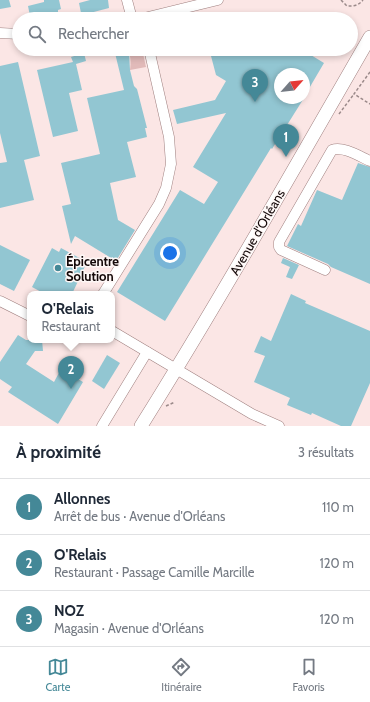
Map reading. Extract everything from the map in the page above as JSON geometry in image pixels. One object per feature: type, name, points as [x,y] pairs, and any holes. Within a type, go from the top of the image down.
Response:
[{"type":"main road","name":"Avenue d'Orléans","points":[[142,426],[294,170],[370,36]]},
{"type":"street","points":[[127,0],[130,12]]},
{"type":"street","points":[[169,12],[218,0]]},
{"type":"street","points":[[0,33],[12,34]]},
{"type":"street","points":[[105,291],[159,204],[166,188],[171,164],[169,137],[151,56]]},
{"type":"street","points":[[325,270],[281,250],[279,247],[279,242],[332,150],[336,148],[341,149],[370,161]]},
{"type":"street","points":[[0,301],[27,314]]},
{"type":"street","points":[[115,333],[252,414],[279,426]]},
{"type":"street","points":[[102,426],[147,352]]},
{"type":"path","points":[[341,0],[347,6],[354,6],[358,5],[363,0]]},
{"type":"path","points":[[370,72],[354,94],[370,103]]},
{"type":"shaded area","points":[[130,56],[144,56],[146,67],[130,70]]},
{"type":"building","points":[[0,0],[9,0],[11,7],[0,9]]},
{"type":"building","points":[[44,0],[59,0],[61,9],[58,10],[58,12],[29,12],[28,6],[44,2]]},
{"type":"building","points":[[90,0],[108,0],[109,8],[94,12],[81,12],[79,3]]},
{"type":"building","points":[[85,56],[86,61],[76,64],[82,90],[69,93],[78,131],[53,137],[37,70],[73,62],[71,57]]},
{"type":"building","points":[[116,56],[129,56],[130,70],[134,86],[137,89],[147,128],[145,128],[147,137],[127,142],[136,177],[110,183],[118,220],[135,230],[116,261],[75,236],[71,244],[62,206],[71,204],[61,163],[100,154],[87,98],[124,90]]},
{"type":"building","points":[[211,56],[312,56],[324,63],[310,87],[310,68],[274,68],[274,104],[300,104],[272,149],[271,148],[165,321],[117,292],[180,190],[204,204],[218,182],[193,167],[226,113],[177,124],[173,110],[215,100],[226,81],[216,75]]},
{"type":"building","points":[[18,62],[40,156],[24,160],[34,200],[0,208],[0,163],[7,162],[0,133],[0,66]]},
{"type":"building","points":[[358,163],[370,167],[370,284],[287,246],[298,224],[301,226],[317,190],[342,200]]},
{"type":"building","points":[[0,245],[30,260],[14,291],[0,284]]},
{"type":"building","points":[[52,248],[59,252],[61,248],[87,262],[73,291],[39,291],[32,287]]},
{"type":"building","points":[[283,258],[299,265],[292,279],[286,277],[290,267],[281,263]]},
{"type":"building","points":[[291,294],[306,301],[305,303],[370,331],[370,383],[351,426],[341,426],[312,413],[311,415],[287,405],[290,398],[254,382],[265,356],[254,352],[261,336],[271,341]]},
{"type":"building","points":[[18,335],[27,340],[27,343],[42,343],[43,351],[35,351],[26,364],[54,382],[61,369],[83,382],[58,424],[8,392],[12,387],[0,379],[0,362]]},
{"type":"building","points":[[107,355],[120,363],[104,389],[92,381]]},
{"type":"place","name":"NOZ","points":[[255,102]]},
{"type":"place","name":"Allonnes","points":[[286,157]]},
{"type":"place","name":"Épicentre Solution","points":[[58,268]]},
{"type":"place","name":"O'Relais","points":[[71,389]]}]
